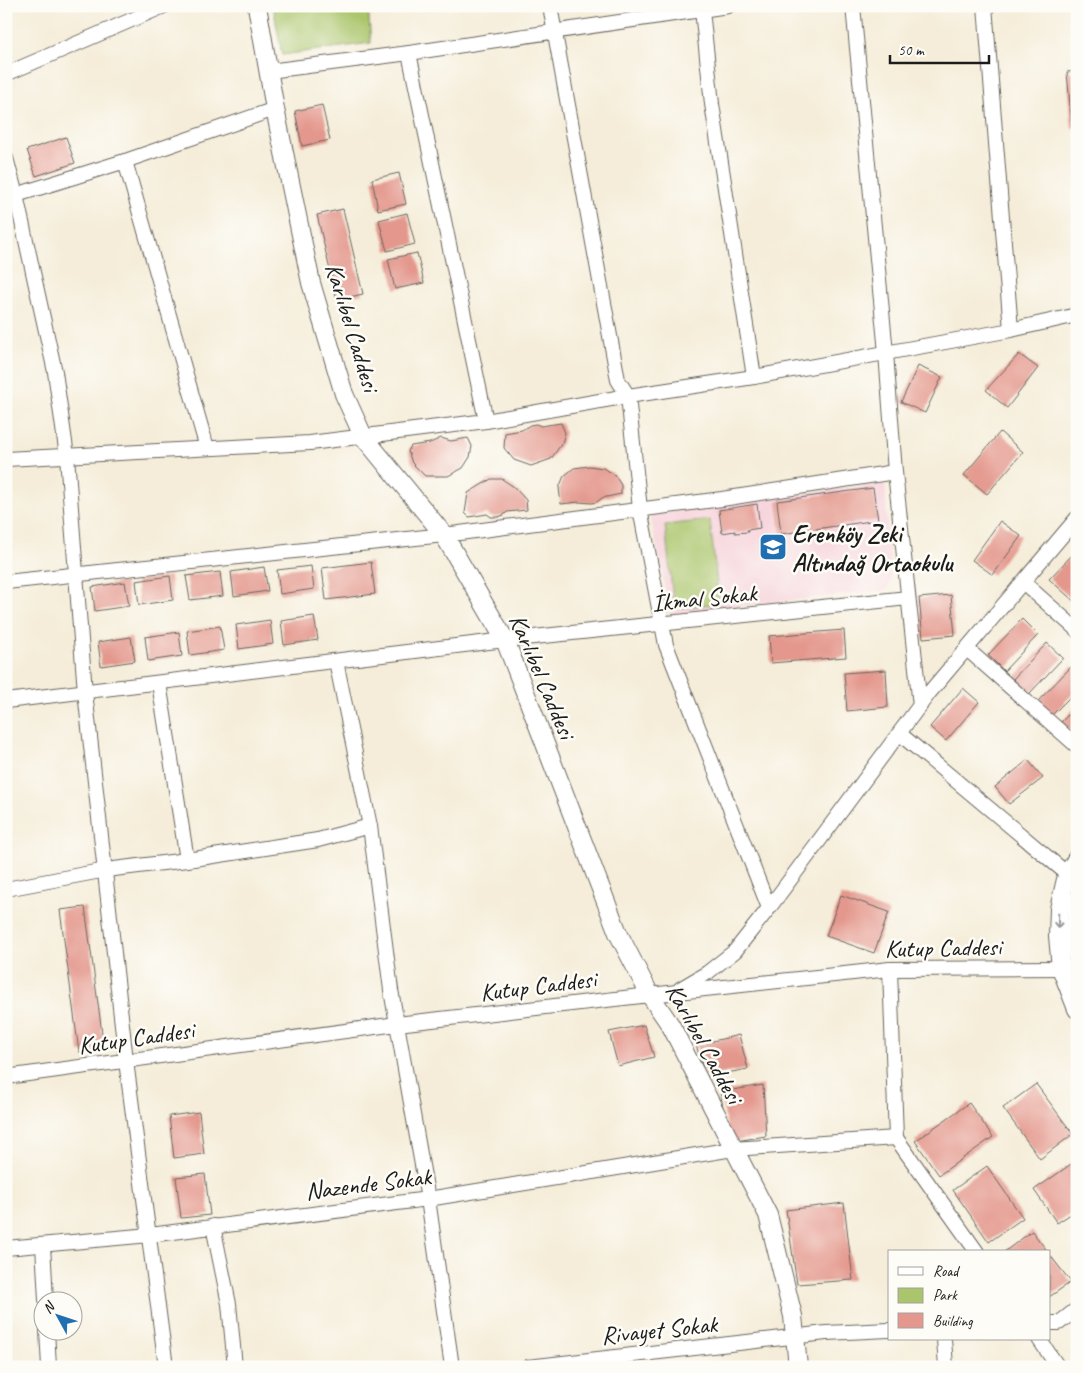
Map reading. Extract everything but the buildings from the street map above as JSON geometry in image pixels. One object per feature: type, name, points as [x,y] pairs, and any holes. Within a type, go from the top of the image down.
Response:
[{"type":"street","points":[[6,74],[164,6]]},
{"type":"street","name":"Karlıbel Caddesi","points":[[257,6],[275,109],[311,283],[344,394],[363,436],[444,535],[505,640],[618,933],[650,995],[671,1026],[768,1215],[793,1316],[798,1367]]},
{"type":"street","points":[[550,6],[618,380],[628,396],[640,509],[666,644],[769,908]]},
{"type":"street","points":[[269,72],[728,6]]},
{"type":"street","points":[[853,6],[886,353],[895,472],[920,706]]},
{"type":"street","points":[[985,6],[1010,330]]},
{"type":"street","points":[[702,10],[712,104],[754,377]]},
{"type":"street","points":[[409,53],[486,420]]},
{"type":"street","points":[[16,195],[275,109]]},
{"type":"street","points":[[6,158],[55,372],[67,456],[86,692],[126,1061],[166,1367]]},
{"type":"street","points":[[125,160],[207,448]]},
{"type":"street","points":[[6,459],[310,442],[486,420],[754,377],[1010,330],[1077,315]]},
{"type":"street","points":[[6,582],[444,535],[722,499],[895,472]]},
{"type":"street","points":[[675,992],[707,974],[735,950],[769,908],[920,706],[1077,518]]},
{"type":"street","points":[[1023,582],[1077,630]]},
{"type":"street","name":"İkmal Sokak","points":[[6,701],[505,640],[908,598]]},
{"type":"street","points":[[967,649],[1077,746]]},
{"type":"street","points":[[336,661],[370,826],[391,990],[428,1199],[452,1367]]},
{"type":"street","points":[[159,683],[186,860]]},
{"type":"street","points":[[900,734],[1072,879]]},
{"type":"street","points":[[6,888],[106,870],[318,840],[370,826]]},
{"type":"street","points":[[1077,858],[1072,879],[1059,909],[1058,936],[1069,968],[1077,1009]]},
{"type":"street","points":[[1077,901],[1075,942],[1077,953]]},
{"type":"street","name":"Kutup Caddesi","points":[[6,1077],[397,1024],[890,969],[1069,968]]},
{"type":"street","points":[[890,969],[896,1138],[976,1250]]},
{"type":"street","name":"Nazende Sokak","points":[[6,1248],[150,1235],[428,1199],[733,1149],[896,1138]]},
{"type":"street","points":[[213,1226],[229,1304],[234,1367]]},
{"type":"street","points":[[43,1245],[45,1290]]},
{"type":"street","points":[[1050,1324],[1059,1323],[1077,1309]]},
{"type":"street","name":"Rivayet Sokak","points":[[528,1367],[613,1362],[795,1336],[888,1330]]},
{"type":"street","points":[[48,1340],[49,1367]]},
{"type":"street","points":[[944,1340],[946,1367]]},
{"type":"street","points":[[1041,1340],[1058,1367]]},
{"type":"shaded area","name":"Erenköy Zeki Altındağ Ortaokulu","points":[[885,483],[891,581],[886,590],[670,614],[650,514]]},
{"type":"green space","points":[[273,6],[368,6],[371,43],[282,55]]},
{"type":"green space","points":[[710,520],[719,603],[674,609],[665,525]]},
{"type":"place","name":"Erenköy Zeki Altındağ Ortaokulu","points":[[773,547]]}]
